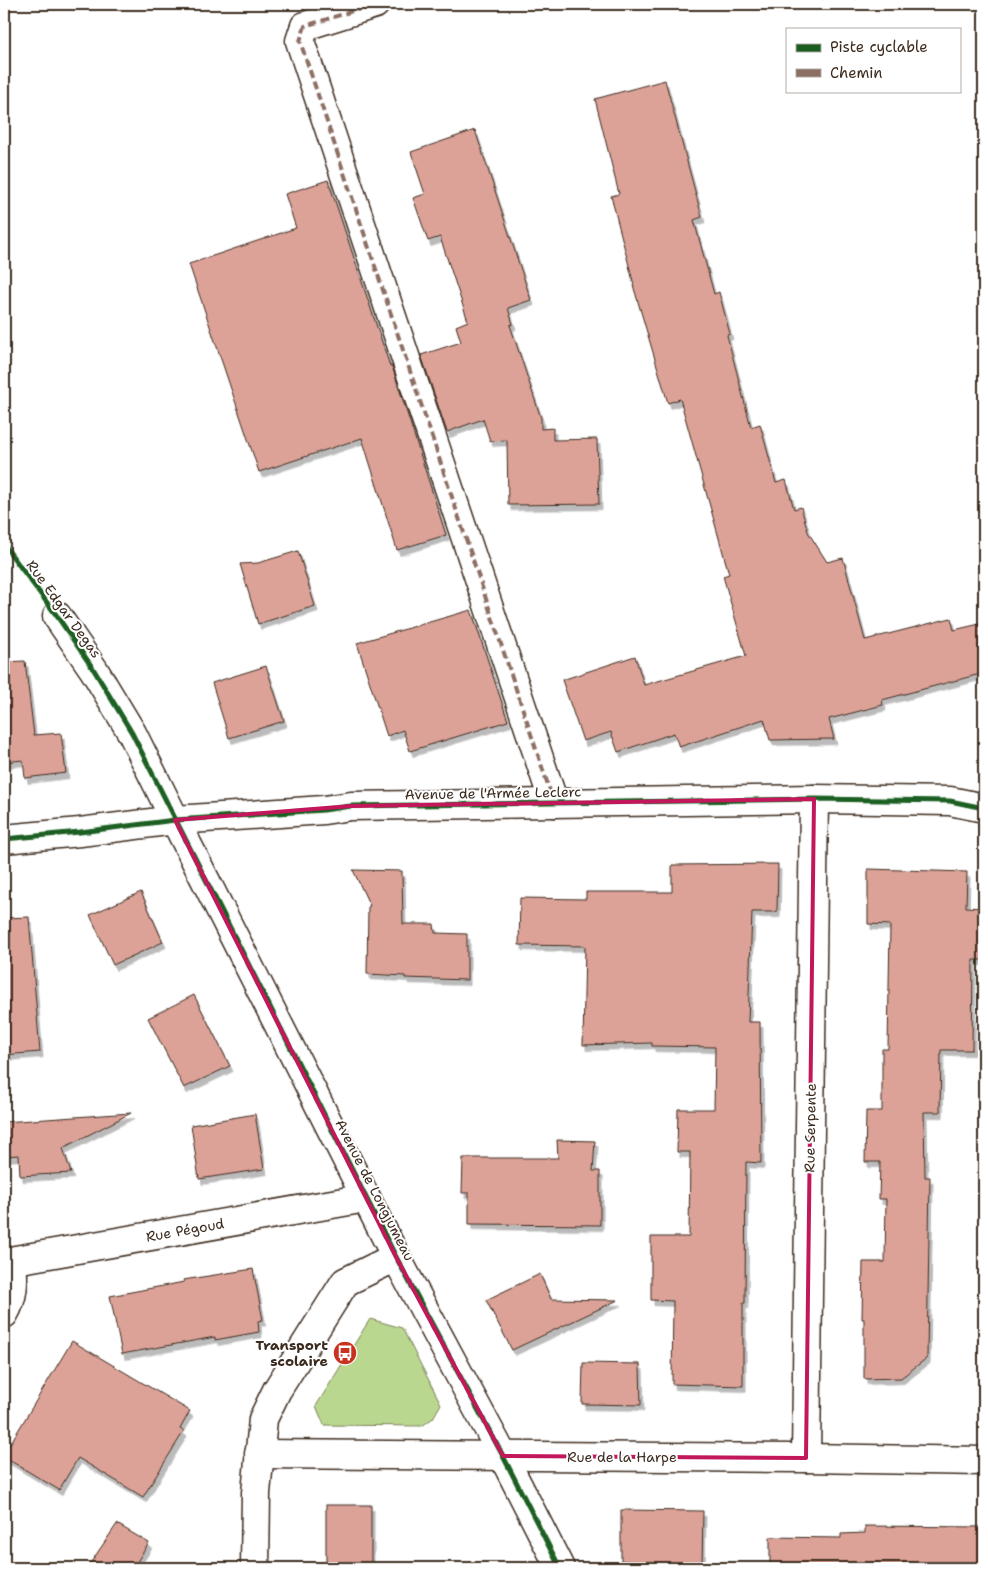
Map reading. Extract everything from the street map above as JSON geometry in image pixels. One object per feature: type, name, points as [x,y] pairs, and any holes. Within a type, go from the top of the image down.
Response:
[{"type":"street","points":[[375,4],[305,26],[300,42],[554,803]]},
{"type":"street","name":"Rue Edgar Degas","points":[[57,616],[94,670],[132,733],[175,820]]},
{"type":"street","name":"Avenue de l'Armée Leclerc","points":[[4,839],[175,820],[324,810],[351,806],[814,799],[950,801],[984,808]]},
{"type":"street","name":"Rue Serpente","points":[[806,1458],[814,799]]},
{"type":"street","name":"Avenue de Longjumeau","points":[[175,820],[396,1257],[503,1456],[560,1568]]},
{"type":"street","name":"Rue Pégoud","points":[[8,1262],[366,1198]]},
{"type":"street","points":[[255,1568],[256,1493],[259,1454],[264,1419],[277,1390],[346,1282],[396,1257]]},
{"type":"street","points":[[4,1314],[14,1284],[8,1262]]},
{"type":"street","name":"Rue de la Harpe","points":[[259,1454],[984,1461]]},
{"type":"highlighted area","points":[[814,799],[806,1458],[503,1456],[396,1257],[175,820],[351,806]]},
{"type":"green space","points":[[370,1319],[402,1328],[441,1404],[433,1418],[422,1426],[324,1425],[316,1406]]},
{"type":"building","points":[[665,80],[702,217],[694,220],[714,294],[719,292],[730,334],[727,335],[751,427],[760,424],[776,483],[786,480],[794,509],[801,507],[808,532],[827,562],[843,558],[865,640],[951,618],[954,630],[984,623],[984,673],[882,700],[883,705],[829,719],[834,739],[770,740],[764,719],[679,747],[674,733],[618,752],[611,732],[583,741],[562,680],[635,656],[644,685],[746,656],[723,576],[729,574],[680,399],[668,403],[633,285],[611,196],[619,194],[595,99]]},
{"type":"building","points":[[475,130],[531,300],[508,308],[513,324],[510,325],[541,418],[541,429],[553,428],[553,440],[597,439],[599,504],[508,505],[507,440],[490,441],[483,419],[447,432],[421,355],[461,342],[456,326],[468,321],[440,237],[428,241],[413,198],[425,194],[411,152]]},
{"type":"building","points":[[328,180],[390,366],[392,366],[446,535],[397,550],[362,438],[259,472],[189,264],[296,228],[285,194]]},
{"type":"building","points":[[298,551],[315,606],[258,624],[240,564],[258,563]]},
{"type":"building","points":[[471,610],[508,721],[410,751],[403,730],[387,736],[357,643]]},
{"type":"building","points":[[25,661],[34,735],[61,733],[66,773],[25,778],[23,760],[4,762],[4,662]]},
{"type":"building","points":[[266,666],[284,721],[229,738],[212,683]]},
{"type":"building","points":[[778,864],[777,912],[752,912],[748,1022],[760,1022],[761,1163],[746,1162],[743,1386],[672,1384],[673,1301],[651,1300],[651,1237],[689,1237],[690,1152],[677,1152],[678,1109],[714,1109],[715,1047],[652,1046],[652,1043],[583,1045],[585,946],[519,945],[520,898],[586,899],[586,892],[672,892],[672,865]]},
{"type":"building","points":[[868,869],[967,872],[966,907],[984,908],[984,960],[973,960],[972,1050],[941,1050],[940,1112],[924,1112],[925,1177],[930,1177],[927,1358],[901,1378],[864,1379],[863,1262],[885,1262],[886,1199],[879,1199],[880,1162],[865,1162],[866,1111],[882,1111],[882,1049],[888,1049],[890,925],[868,924]]},
{"type":"building","points":[[353,870],[402,871],[403,924],[434,924],[435,933],[467,934],[467,980],[405,978],[405,976],[367,974],[368,907],[370,906]]},
{"type":"building","points":[[141,892],[163,942],[113,965],[90,915]]},
{"type":"building","points":[[29,917],[40,1052],[4,1055],[4,918]]},
{"type":"building","points":[[194,995],[230,1066],[184,1088],[148,1018]]},
{"type":"building","points":[[131,1113],[63,1148],[71,1173],[20,1176],[19,1155],[4,1156],[4,1122]]},
{"type":"building","points":[[255,1114],[264,1169],[199,1179],[191,1125]]},
{"type":"building","points":[[557,1140],[595,1141],[593,1171],[600,1171],[600,1225],[469,1224],[469,1193],[462,1193],[463,1158],[558,1158]]},
{"type":"building","points":[[253,1269],[263,1320],[258,1321],[259,1332],[215,1340],[215,1337],[122,1354],[110,1296],[184,1282],[183,1280]]},
{"type":"building","points":[[540,1274],[551,1299],[618,1300],[512,1350],[486,1300]]},
{"type":"building","points":[[72,1341],[190,1411],[180,1429],[184,1431],[143,1497],[78,1458],[59,1490],[4,1457],[4,1454]]},
{"type":"building","points":[[583,1363],[640,1364],[641,1405],[582,1404]]},
{"type":"building","points":[[326,1505],[371,1505],[371,1568],[326,1568]]},
{"type":"building","points":[[621,1510],[703,1511],[702,1568],[654,1568],[654,1562],[621,1561]]},
{"type":"building","points":[[117,1524],[149,1543],[133,1568],[87,1568]]},
{"type":"building","points":[[865,1526],[984,1527],[984,1568],[770,1568],[770,1537],[841,1538],[841,1534],[865,1533]]},
{"type":"marked path","points":[[375,4],[305,26],[300,41],[554,803]]},
{"type":"cycle path","points":[[4,545],[57,616],[94,670],[132,733],[396,1257],[503,1456],[560,1568]]},
{"type":"cycle path","points":[[4,839],[175,820],[324,810],[351,806],[814,799],[950,801],[984,808]]},
{"type":"place","name":"Transport scolaire","points":[[345,1353]]}]
